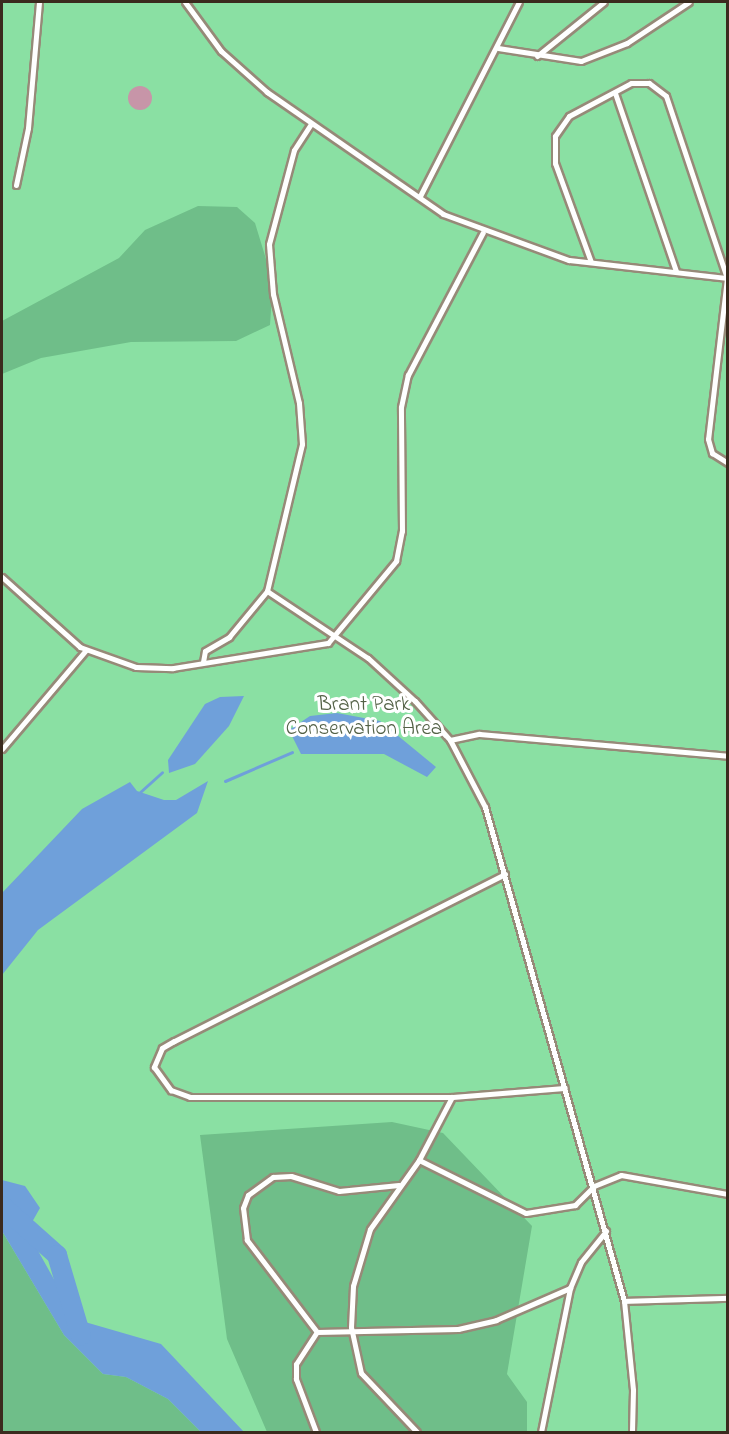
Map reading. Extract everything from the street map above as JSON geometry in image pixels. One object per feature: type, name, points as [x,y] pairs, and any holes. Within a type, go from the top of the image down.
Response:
[{"type":"lane","points":[[16,185],[28,128],[39,2]]},
{"type":"lane","points":[[185,2],[221,51],[310,125],[420,196],[443,214],[483,232],[569,260],[727,278]]},
{"type":"lane","points":[[420,196],[498,48],[519,2]]},
{"type":"lane","points":[[537,56],[604,2]]},
{"type":"lane","points":[[498,48],[537,56],[581,61],[627,43],[689,2]]},
{"type":"lane","points":[[591,262],[555,163],[555,136],[569,116],[642,82],[666,96],[727,278],[708,439],[711,453],[728,464]]},
{"type":"lane","points":[[615,93],[676,271]]},
{"type":"lane","points":[[203,662],[205,651],[229,637],[267,591],[302,444],[269,244],[294,150],[310,125]]},
{"type":"lane","points":[[2,577],[86,650],[154,670],[312,646],[336,635],[396,561],[402,531],[401,406],[408,375],[483,232]]},
{"type":"lane","points":[[267,591],[336,635],[391,677],[450,740],[485,807],[594,1186],[624,1301],[633,1390],[632,1432]]},
{"type":"lane","points":[[2,749],[86,650]]},
{"type":"lane","points":[[450,740],[479,734],[728,756]]},
{"type":"lane","points":[[505,874],[174,1041],[162,1048],[154,1068],[171,1090],[190,1097],[452,1097],[565,1088]]},
{"type":"lane","points":[[417,1432],[361,1373],[351,1327],[359,1259],[399,1185],[419,1160],[452,1097]]},
{"type":"lane","points":[[419,1160],[525,1213],[574,1205],[594,1186],[621,1175],[728,1194]]},
{"type":"lane","points":[[317,1332],[247,1240],[243,1208],[248,1195],[282,1176],[339,1191],[399,1185]]},
{"type":"lane","points":[[541,1432],[570,1288],[606,1231]]},
{"type":"lane","points":[[316,1432],[296,1379],[296,1364],[317,1332],[351,1327],[458,1329],[496,1320],[570,1288]]},
{"type":"lane","points":[[624,1301],[728,1298]]},
{"type":"green space","name":"Brant Park Conservation Area","points":[[2,2],[727,2],[727,1432],[2,1432]]},
{"type":"green space","points":[[198,206],[237,207],[255,223],[273,282],[270,325],[236,341],[131,342],[41,358],[2,374],[2,321],[119,258],[145,230]]},
{"type":"green space","points":[[392,1122],[443,1133],[532,1226],[507,1374],[527,1402],[527,1432],[267,1432],[227,1339],[200,1135]]},
{"type":"green space","points":[[2,1231],[64,1335],[103,1374],[126,1377],[168,1399],[201,1432],[2,1432]]},
{"type":"water","points":[[244,696],[229,726],[195,764],[169,773],[168,760],[205,704],[220,697]]},
{"type":"water","points":[[337,713],[380,721],[436,767],[427,777],[384,754],[301,754],[289,730],[310,716]]},
{"type":"water","points":[[208,781],[197,813],[38,930],[2,975],[2,893],[82,809],[130,782],[137,791],[164,800],[176,800]]},
{"type":"water","points":[[2,1180],[25,1186],[40,1208],[27,1231],[70,1308],[85,1322],[161,1344],[244,1432],[201,1432],[168,1399],[126,1377],[103,1374],[64,1335],[2,1231]]},
{"type":"building","points":[[140,86],[148,90],[152,98],[148,106],[140,110],[132,106],[128,98],[132,90]]},
{"type":"waterway","points":[[225,781],[292,752]]},
{"type":"waterway","points":[[139,793],[162,772]]},
{"type":"waterway","points":[[2,1206],[57,1255],[81,1336]]}]
